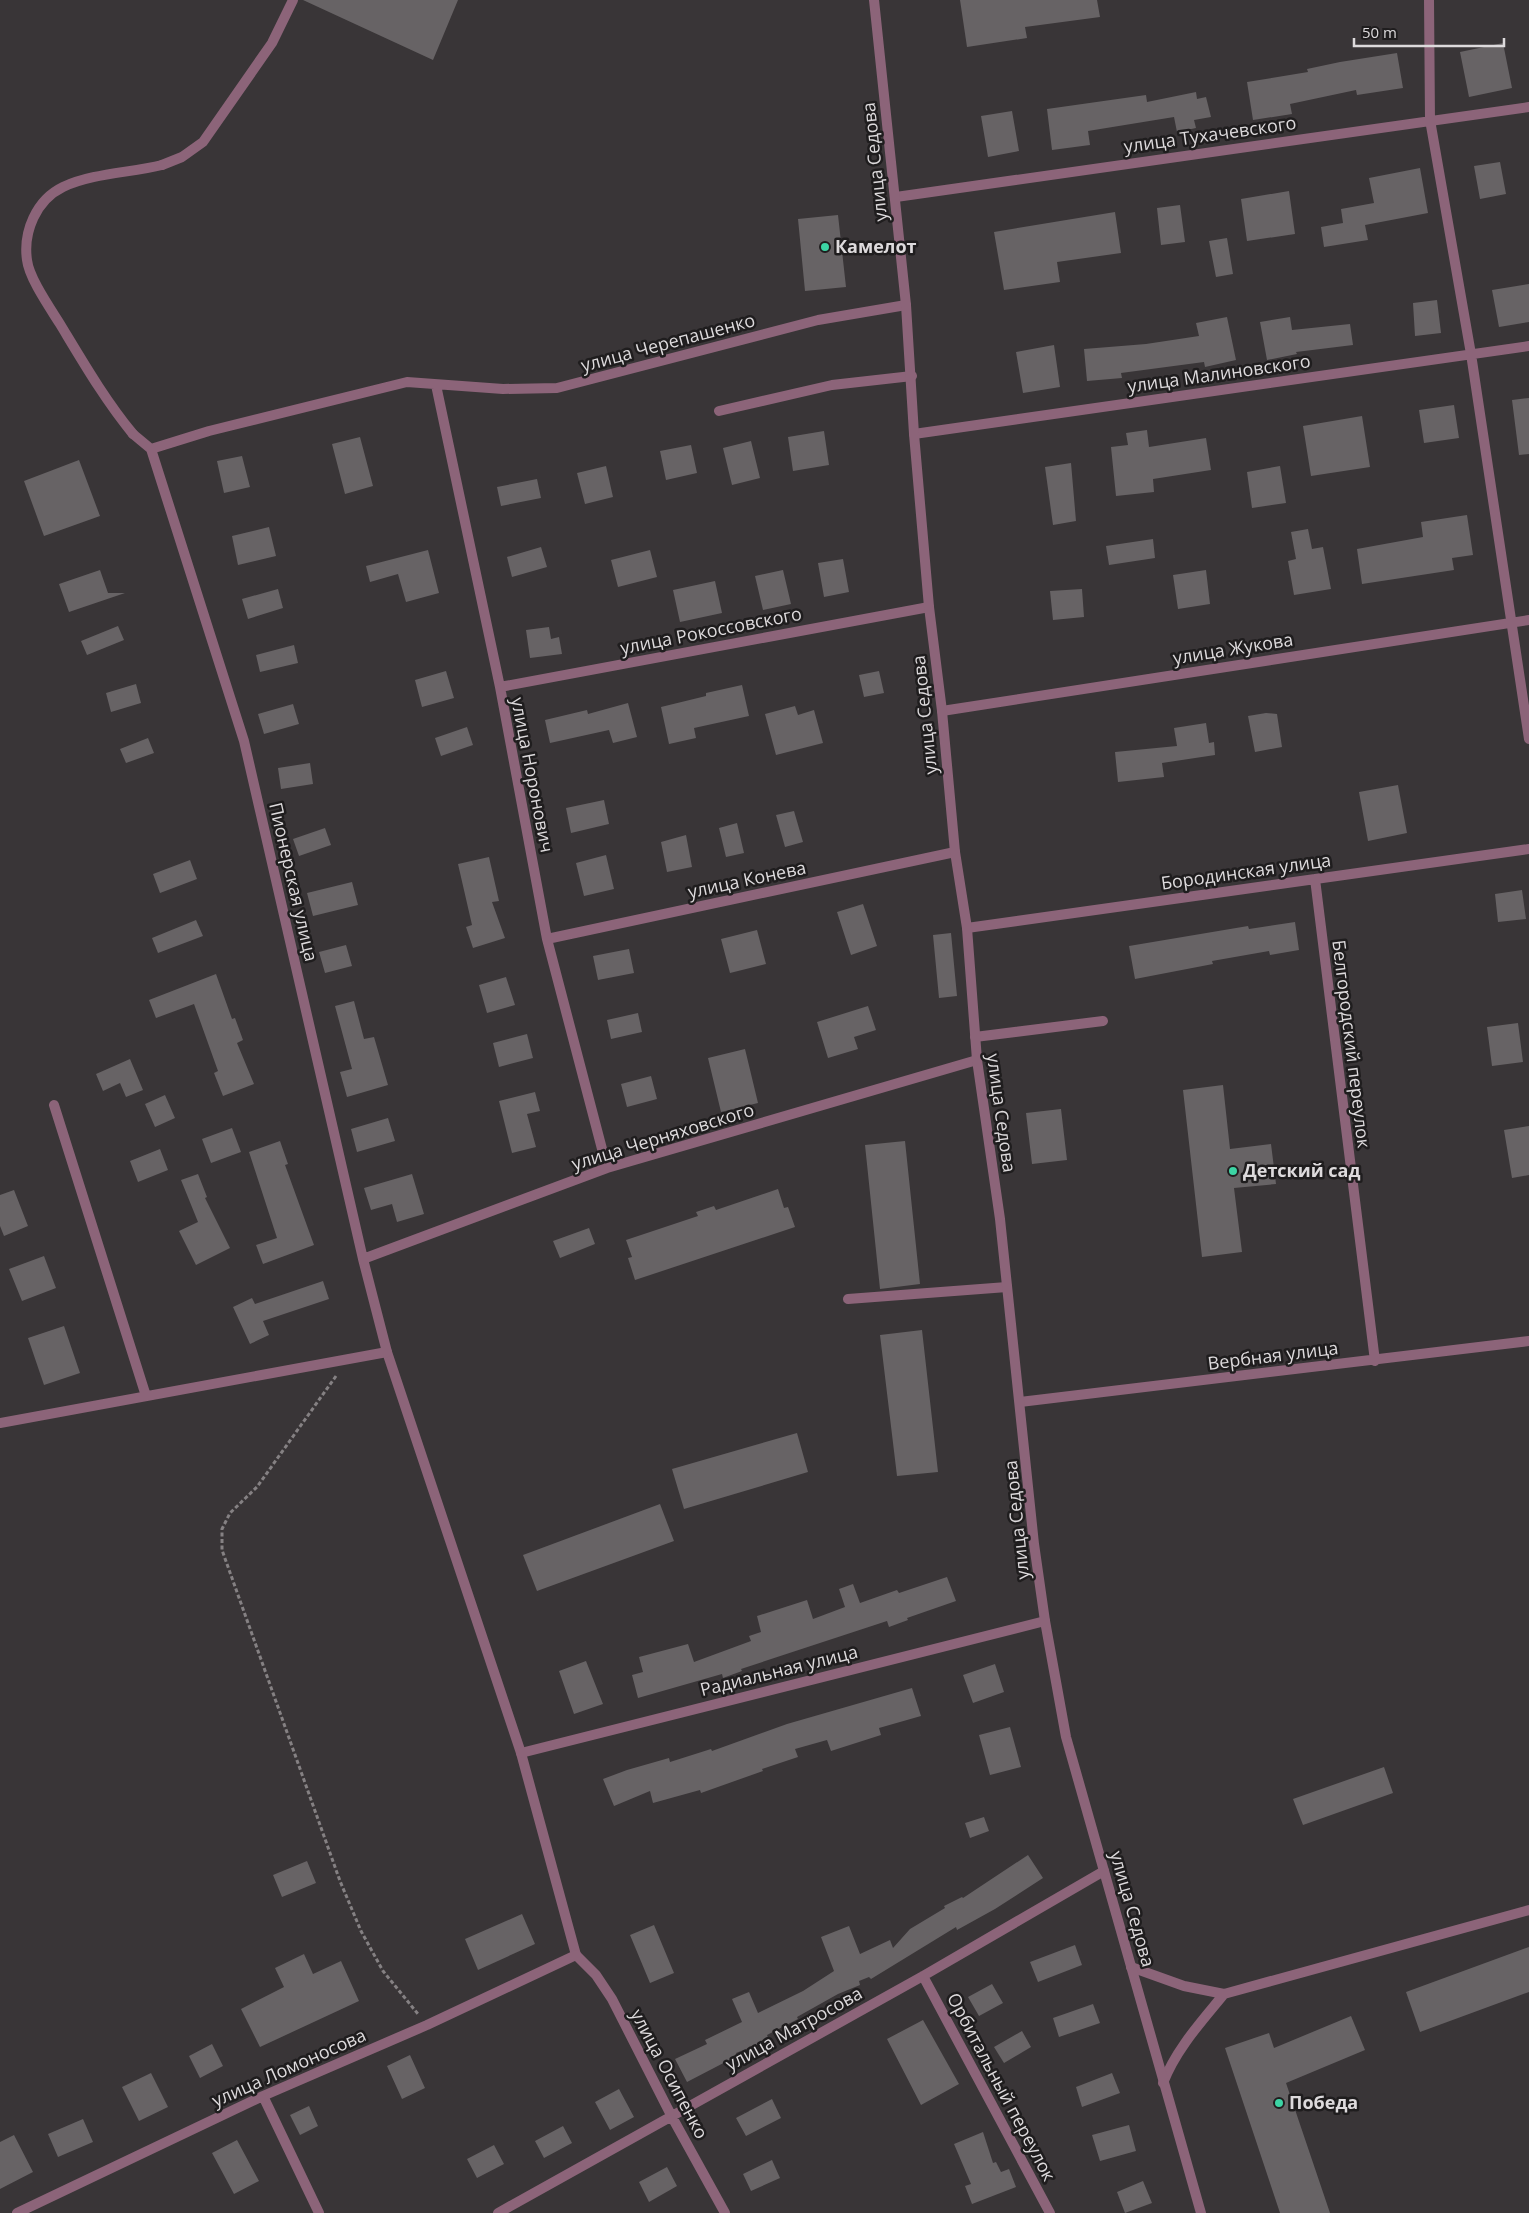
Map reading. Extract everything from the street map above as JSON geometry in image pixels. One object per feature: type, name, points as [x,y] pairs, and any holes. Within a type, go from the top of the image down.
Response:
[{"type":"street","points":[[151,449],[133,434],[114,410],[41,295],[27,262],[27,232],[42,202],[62,188],[88,179],[162,164],[182,157],[203,142],[272,43],[293,0]]},
{"type":"street","name":"улица Седова","points":[[874,0],[906,305],[912,376],[914,434],[929,607],[942,711],[955,852],[967,928],[977,1060],[1007,1287],[1034,1544],[1066,1737],[1201,2213]]},
{"type":"street","points":[[1429,0],[1430,120],[1471,354],[1529,739]]},
{"type":"street","name":"улица Тухачевского","points":[[896,196],[1529,107]]},
{"type":"street","name":"улица Черепашенко","points":[[151,449],[209,431],[407,382],[503,390],[557,388],[818,320],[906,305]]},
{"type":"street","name":"улица Малиновского","points":[[914,434],[1529,346]]},
{"type":"street","points":[[719,410],[832,385],[912,376]]},
{"type":"street","name":"улица Норонович","points":[[436,385],[500,687],[546,939],[607,1168]]},
{"type":"street","name":"Пионерская улица","points":[[151,449],[244,741],[363,1259],[387,1352],[521,1753],[576,1955]]},
{"type":"street","name":"улица Рокоссовского","points":[[500,687],[929,607]]},
{"type":"street","name":"улица Жукова","points":[[942,711],[1529,620]]},
{"type":"street","name":"Бородинская улица","points":[[967,928],[1529,850]]},
{"type":"street","name":"улица Конева","points":[[546,939],[955,852]]},
{"type":"street","name":"Белгородский переулок","points":[[1315,879],[1375,1361]]},
{"type":"street","points":[[975,1037],[1103,1021]]},
{"type":"street","name":"улица Черняховского","points":[[363,1259],[607,1168],[977,1060]]},
{"type":"street","points":[[54,1104],[146,1396]]},
{"type":"street","points":[[848,1299],[1007,1287]]},
{"type":"street","name":"Вербная улица","points":[[1020,1402],[1375,1361],[1529,1341]]},
{"type":"street","points":[[0,1423],[387,1352]]},
{"type":"street","name":"Радиальная улица","points":[[521,1753],[1046,1621]]},
{"type":"street","name":"улица Матросова","points":[[498,2213],[923,1976],[1104,1872]]},
{"type":"street","points":[[1131,1967],[1184,1986],[1224,1994],[1529,1910]]},
{"type":"street","name":"улица Ломоносова","points":[[17,2213],[263,2096],[427,2025],[576,1955]]},
{"type":"street","name":"улица Осипенко","points":[[576,1955],[596,1975],[612,1999],[672,2117],[725,2213]]},
{"type":"street","name":"Орбитальный переулок","points":[[923,1976],[1050,2213]]},
{"type":"street","points":[[1163,2083],[1168,2068],[1224,1994]]},
{"type":"street","points":[[263,2096],[320,2213]]},
{"type":"path","points":[[348,1359],[277,1462],[257,1487],[230,1513],[222,1529],[222,1550],[340,1881],[361,1931],[383,1971],[427,2025]]},
{"type":"building","points":[[303,0],[458,0],[433,60]]},
{"type":"building","points":[[960,0],[1097,0],[1100,17],[1025,27],[1027,38],[967,47]]},
{"type":"building","points":[[1503,43],[1512,88],[1469,97],[1460,52]]},
{"type":"building","points":[[1397,53],[1403,88],[1357,95],[1356,90],[1290,104],[1292,114],[1253,120],[1247,82],[1308,72],[1307,69],[1340,62]]},
{"type":"building","points":[[1196,92],[1197,99],[1206,97],[1211,117],[1194,120],[1196,128],[1177,132],[1174,117],[1088,131],[1090,145],[1052,150],[1047,109],[1146,95],[1147,102]]},
{"type":"building","points":[[1012,111],[1019,151],[988,157],[981,116]]},
{"type":"building","points":[[1500,162],[1506,194],[1480,199],[1474,166]]},
{"type":"building","points":[[1420,168],[1428,213],[1365,225],[1368,240],[1324,247],[1321,227],[1343,223],[1341,209],[1374,203],[1369,178]]},
{"type":"building","points":[[1289,191],[1295,234],[1247,241],[1241,199]]},
{"type":"building","points":[[1180,205],[1185,242],[1161,245],[1157,208]]},
{"type":"building","points":[[1115,212],[1121,253],[1057,262],[1060,282],[1004,290],[994,232]]},
{"type":"building","points":[[838,215],[846,287],[805,291],[798,219]]},
{"type":"building","points":[[1227,238],[1233,274],[1216,277],[1209,241]]},
{"type":"building","points":[[1529,284],[1529,322],[1499,327],[1492,290]]},
{"type":"building","points":[[1437,300],[1441,333],[1415,336],[1413,303]]},
{"type":"building","points":[[1227,317],[1236,360],[1205,367],[1204,362],[1121,373],[1122,378],[1087,381],[1084,349],[1146,344],[1199,336],[1196,323]]},
{"type":"building","points":[[1290,317],[1292,330],[1350,324],[1353,345],[1296,352],[1297,354],[1267,360],[1260,322]]},
{"type":"building","points":[[1054,345],[1060,387],[1023,393],[1016,352]]},
{"type":"building","points":[[1529,398],[1529,454],[1519,455],[1512,400]]},
{"type":"building","points":[[1454,405],[1459,438],[1424,443],[1419,410]]},
{"type":"building","points":[[1362,416],[1370,467],[1311,476],[1303,426]]},
{"type":"building","points":[[1147,430],[1149,447],[1206,438],[1211,470],[1153,479],[1154,492],[1116,496],[1111,447],[1128,445],[1126,433]]},
{"type":"building","points":[[824,431],[829,465],[793,471],[788,437]]},
{"type":"building","points":[[360,437],[373,486],[345,494],[332,444]]},
{"type":"building","points":[[751,441],[760,478],[732,485],[723,448]]},
{"type":"building","points":[[691,445],[697,473],[666,480],[660,451]]},
{"type":"building","points":[[242,456],[250,487],[224,493],[217,461]]},
{"type":"building","points":[[79,460],[100,516],[44,536],[24,481]]},
{"type":"building","points":[[1071,463],[1076,521],[1053,525],[1045,467]]},
{"type":"building","points":[[606,466],[613,497],[585,504],[577,473]]},
{"type":"building","points":[[1280,466],[1286,503],[1252,508],[1247,472]]},
{"type":"building","points":[[537,479],[541,498],[501,506],[497,487]]},
{"type":"building","points":[[1467,515],[1473,555],[1452,558],[1454,570],[1362,584],[1357,549],[1423,537],[1421,522]]},
{"type":"building","points":[[269,527],[276,556],[238,565],[232,536]]},
{"type":"building","points":[[1308,529],[1312,549],[1323,547],[1331,589],[1294,595],[1288,561],[1296,559],[1291,532]]},
{"type":"building","points":[[1153,539],[1155,558],[1109,565],[1106,546]]},
{"type":"building","points":[[541,547],[547,567],[512,577],[507,557]]},
{"type":"building","points":[[428,550],[439,593],[406,602],[398,574],[370,582],[366,566]]},
{"type":"building","points":[[650,550],[657,577],[618,587],[611,560]]},
{"type":"building","points":[[843,559],[849,592],[824,597],[818,563]]},
{"type":"building","points":[[100,570],[108,593],[125,593],[69,612],[59,584]]},
{"type":"building","points":[[783,570],[791,604],[763,610],[755,576]]},
{"type":"building","points":[[1206,570],[1210,604],[1178,609],[1173,575]]},
{"type":"building","points":[[715,581],[722,613],[680,622],[673,590]]},
{"type":"building","points":[[278,589],[283,608],[248,619],[242,599]]},
{"type":"building","points":[[1082,589],[1084,617],[1053,620],[1050,591]]},
{"type":"building","points":[[118,626],[124,640],[87,655],[81,641]]},
{"type":"building","points":[[549,627],[551,639],[559,637],[562,654],[530,658],[526,630]]},
{"type":"building","points":[[294,645],[298,663],[260,672],[256,655]]},
{"type":"building","points":[[446,671],[454,698],[422,707],[415,680]]},
{"type":"building","points":[[879,671],[884,693],[864,697],[859,675]]},
{"type":"building","points":[[136,684],[141,703],[111,712],[106,693]]},
{"type":"building","points":[[742,685],[749,716],[694,728],[696,738],[669,744],[661,707],[706,696],[706,693]]},
{"type":"building","points":[[628,703],[637,737],[613,743],[609,730],[550,743],[545,720],[587,710],[588,714]]},
{"type":"building","points":[[293,704],[299,724],[264,734],[258,714]]},
{"type":"building","points":[[795,706],[798,715],[814,710],[823,743],[776,755],[765,714]]},
{"type":"building","points":[[1266,713],[1277,714],[1282,747],[1255,752],[1248,716]]},
{"type":"building","points":[[1206,723],[1209,743],[1214,742],[1215,755],[1162,763],[1164,777],[1118,782],[1115,752],[1177,746],[1174,728]]},
{"type":"building","points":[[467,727],[473,745],[441,756],[435,738]]},
{"type":"building","points":[[148,738],[154,753],[126,763],[120,749]]},
{"type":"building","points":[[310,763],[313,784],[281,789],[278,768]]},
{"type":"building","points":[[1398,785],[1407,833],[1368,841],[1359,792]]},
{"type":"building","points":[[604,800],[609,824],[571,833],[566,808]]},
{"type":"building","points":[[794,811],[803,842],[785,847],[776,815]]},
{"type":"building","points":[[737,823],[744,853],[726,857],[719,828]]},
{"type":"building","points":[[325,828],[331,845],[299,856],[293,839]]},
{"type":"building","points":[[686,835],[692,867],[667,872],[661,842]]},
{"type":"building","points":[[606,855],[614,889],[584,896],[576,863]]},
{"type":"building","points":[[489,857],[499,901],[492,902],[505,938],[473,948],[466,927],[472,925],[458,864]]},
{"type":"building","points":[[190,860],[197,879],[160,893],[153,874]]},
{"type":"building","points":[[352,882],[358,905],[313,916],[307,893]]},
{"type":"building","points":[[1522,890],[1526,919],[1498,922],[1495,894]]},
{"type":"building","points":[[863,904],[877,946],[851,955],[837,912]]},
{"type":"building","points":[[196,920],[203,936],[158,953],[152,938]]},
{"type":"building","points":[[1295,922],[1299,950],[1270,955],[1269,951],[1212,961],[1213,964],[1135,979],[1129,946],[1248,926],[1249,929]]},
{"type":"building","points":[[757,930],[766,964],[730,973],[721,939]]},
{"type":"building","points":[[951,933],[957,996],[939,998],[933,935]]},
{"type":"building","points":[[346,945],[352,966],[325,973],[319,952]]},
{"type":"building","points":[[629,949],[634,973],[598,980],[593,956]]},
{"type":"building","points":[[216,974],[232,1019],[235,1018],[243,1040],[237,1043],[254,1084],[223,1096],[214,1073],[218,1071],[194,1004],[156,1018],[149,1000]]},
{"type":"building","points":[[506,977],[515,1005],[487,1013],[479,985]]},
{"type":"building","points":[[354,1001],[364,1039],[374,1037],[388,1085],[347,1097],[340,1072],[352,1069],[335,1006]]},
{"type":"building","points":[[868,1006],[876,1030],[854,1037],[858,1049],[828,1058],[817,1022]]},
{"type":"building","points":[[638,1013],[642,1032],[611,1039],[607,1020]]},
{"type":"building","points":[[1518,1023],[1523,1062],[1492,1066],[1487,1027]]},
{"type":"building","points":[[527,1034],[533,1058],[499,1067],[493,1043]]},
{"type":"building","points":[[745,1049],[758,1103],[721,1112],[708,1058]]},
{"type":"building","points":[[130,1059],[143,1090],[126,1097],[120,1083],[103,1091],[96,1074]]},
{"type":"building","points":[[651,1076],[657,1099],[627,1107],[621,1084]]},
{"type":"building","points":[[1223,1085],[1230,1149],[1271,1144],[1276,1184],[1234,1188],[1242,1252],[1202,1257],[1183,1090]]},
{"type":"building","points":[[535,1092],[540,1111],[527,1114],[536,1147],[512,1153],[499,1101]]},
{"type":"building","points":[[165,1095],[175,1118],[155,1127],[145,1104]]},
{"type":"building","points":[[1061,1109],[1067,1160],[1032,1164],[1026,1113]]},
{"type":"building","points":[[388,1118],[395,1141],[357,1152],[351,1129]]},
{"type":"building","points":[[1529,1126],[1529,1175],[1512,1178],[1504,1130]]},
{"type":"building","points":[[232,1128],[241,1152],[211,1163],[202,1139]]},
{"type":"building","points":[[280,1141],[288,1164],[285,1165],[314,1245],[263,1264],[256,1245],[277,1238],[249,1152]]},
{"type":"building","points":[[905,1141],[920,1284],[880,1289],[865,1145]]},
{"type":"building","points":[[160,1149],[168,1170],[138,1182],[130,1161]]},
{"type":"building","points":[[198,1174],[207,1197],[205,1198],[230,1248],[196,1265],[179,1231],[198,1222],[181,1180]]},
{"type":"building","points":[[412,1174],[424,1214],[397,1222],[392,1204],[371,1210],[364,1188]]},
{"type":"building","points":[[778,1189],[784,1208],[788,1207],[795,1227],[635,1280],[628,1258],[632,1257],[626,1240],[698,1216],[696,1212],[714,1206],[716,1210]]},
{"type":"building","points":[[14,1190],[28,1226],[4,1236],[0,1226],[0,1195]]},
{"type":"building","points":[[589,1228],[595,1244],[560,1258],[553,1241]]},
{"type":"building","points":[[44,1256],[56,1288],[22,1301],[9,1269]]},
{"type":"building","points":[[323,1281],[329,1299],[263,1321],[269,1335],[250,1344],[233,1307],[252,1298],[255,1304]]},
{"type":"building","points":[[64,1326],[80,1373],[44,1385],[28,1338]]},
{"type":"building","points":[[922,1330],[938,1472],[897,1476],[880,1335]]},
{"type":"building","points":[[797,1433],[808,1472],[684,1509],[672,1469]]},
{"type":"building","points":[[660,1504],[674,1541],[537,1591],[523,1555]]},
{"type":"building","points":[[947,1577],[956,1601],[907,1618],[908,1620],[889,1627],[887,1621],[741,1669],[742,1671],[723,1678],[722,1674],[638,1698],[632,1675],[643,1672],[639,1657],[688,1644],[694,1662],[751,1641],[749,1636],[761,1632],[757,1616],[807,1600],[813,1619],[845,1607],[839,1589],[853,1584],[860,1603],[897,1590],[899,1593]]},
{"type":"building","points":[[586,1661],[603,1704],[574,1714],[559,1671]]},
{"type":"building","points":[[995,1664],[1004,1692],[973,1703],[963,1675]]},
{"type":"building","points":[[912,1688],[921,1716],[879,1728],[881,1735],[831,1751],[827,1740],[795,1749],[798,1757],[701,1793],[700,1790],[653,1803],[650,1791],[614,1806],[603,1779],[669,1758],[670,1762],[711,1749],[712,1751],[787,1724]]},
{"type":"building","points":[[1010,1727],[1021,1767],[990,1775],[979,1735]]},
{"type":"building","points":[[1384,1767],[1393,1793],[1303,1825],[1293,1799]]},
{"type":"building","points":[[984,1817],[989,1831],[970,1838],[965,1823]]},
{"type":"building","points":[[1028,1855],[1043,1878],[995,1909],[957,1930],[956,1927],[871,1979],[869,1977],[859,1981],[860,1985],[838,1994],[797,2017],[798,2019],[767,2035],[769,2040],[736,2053],[737,2056],[687,2082],[675,2059],[707,2044],[705,2040],[742,2022],[732,1999],[749,1992],[758,2013],[803,1991],[834,1971],[821,1937],[849,1926],[860,1954],[890,1940],[893,1948],[910,1929],[945,1908],[944,1906],[963,1898]]},
{"type":"building","points":[[307,1861],[316,1883],[282,1897],[273,1875]]},
{"type":"building","points":[[522,1914],[535,1944],[478,1970],[465,1939]]},
{"type":"building","points":[[654,1925],[674,1973],[650,1983],[630,1935]]},
{"type":"building","points":[[1075,1945],[1082,1965],[1038,1982],[1030,1962]]},
{"type":"building","points":[[1529,1947],[1529,1992],[1420,2032],[1406,1992]]},
{"type":"building","points":[[304,1954],[313,1974],[341,1961],[359,2001],[260,2047],[241,2009],[284,1987],[275,1968]]},
{"type":"building","points":[[992,1984],[1003,2003],[979,2016],[968,1997]]},
{"type":"building","points":[[1093,2004],[1100,2023],[1059,2037],[1053,2018]]},
{"type":"building","points":[[1351,2016],[1365,2050],[1286,2083],[1330,2213],[1280,2213],[1225,2048],[1269,2033],[1274,2048]]},
{"type":"building","points":[[923,2020],[959,2084],[921,2105],[887,2039]]},
{"type":"building","points":[[1022,2031],[1031,2047],[1004,2063],[994,2047]]},
{"type":"building","points":[[212,2044],[223,2066],[200,2078],[189,2056]]},
{"type":"building","points":[[410,2055],[425,2088],[402,2099],[387,2066]]},
{"type":"building","points":[[151,2073],[168,2107],[139,2121],[122,2087]]},
{"type":"building","points":[[1112,2073],[1120,2093],[1082,2107],[1076,2087]]},
{"type":"building","points":[[619,2089],[634,2117],[610,2130],[595,2102]]},
{"type":"building","points":[[772,2099],[781,2118],[746,2136],[736,2118]]},
{"type":"building","points":[[309,2106],[318,2126],[300,2135],[290,2115]]},
{"type":"building","points":[[83,2119],[93,2142],[58,2157],[48,2134]]},
{"type":"building","points":[[1129,2125],[1136,2151],[1100,2161],[1092,2135]]},
{"type":"building","points":[[563,2126],[572,2143],[544,2158],[535,2141]]},
{"type":"building","points":[[983,2132],[993,2163],[996,2162],[1001,2172],[1009,2169],[1016,2187],[972,2204],[965,2186],[971,2184],[954,2144]]},
{"type":"building","points":[[14,2135],[33,2172],[0,2189],[0,2142]]},
{"type":"building","points":[[237,2140],[259,2181],[234,2194],[212,2153]]},
{"type":"building","points":[[494,2145],[504,2164],[477,2178],[467,2159]]},
{"type":"building","points":[[772,2160],[780,2178],[751,2191],[743,2174]]},
{"type":"building","points":[[667,2167],[677,2186],[649,2202],[639,2182]]},
{"type":"building","points":[[1143,2181],[1152,2203],[1125,2213],[1117,2192]]},
{"type":"place","name":"Камелот","points":[[825,247]]},
{"type":"place","name":"Детский сад","points":[[1233,1171]]},
{"type":"place","name":"Победа","points":[[1279,2103]]}]
